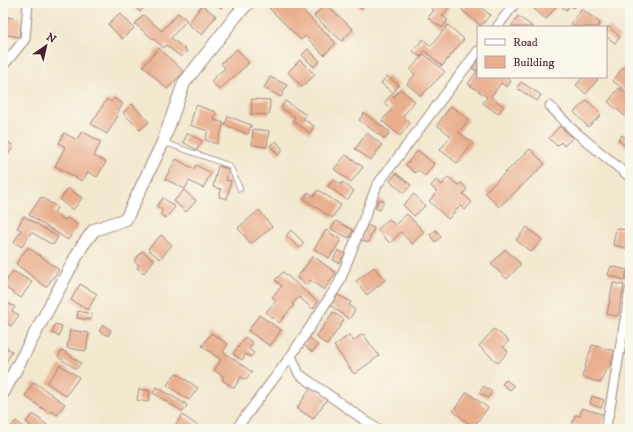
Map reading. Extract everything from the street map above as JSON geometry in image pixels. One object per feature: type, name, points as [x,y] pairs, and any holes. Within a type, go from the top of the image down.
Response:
[{"type":"street","points":[[3,66],[25,39],[28,3]]},
{"type":"street","points":[[3,393],[82,246],[94,230],[126,219],[163,142],[184,83],[236,16],[248,3]]},
{"type":"street","points":[[498,26],[515,3]]},
{"type":"street","points":[[236,429],[291,356],[338,283],[377,185],[477,52]]},
{"type":"street","points":[[550,106],[573,130],[630,177]]},
{"type":"street","points":[[605,429],[610,408],[630,290]]},
{"type":"street","points":[[291,356],[299,374],[377,429]]},
{"type":"lane","points":[[163,142],[228,165],[231,168],[240,189]]},
{"type":"building","points":[[130,3],[148,3],[140,12]]},
{"type":"building","points":[[214,3],[225,3],[221,8]]},
{"type":"building","points":[[274,3],[287,3],[293,9],[297,5],[336,43],[324,55],[305,36],[301,40],[269,8]]},
{"type":"building","points":[[354,3],[367,3],[361,9]]},
{"type":"building","points":[[433,3],[452,3],[442,16],[448,20],[442,28],[428,18],[434,10],[430,7]]},
{"type":"building","points":[[468,3],[476,3],[490,15],[481,26],[462,10]]},
{"type":"building","points":[[484,3],[492,3],[489,7]]},
{"type":"building","points":[[527,3],[551,3],[556,7],[546,19]]},
{"type":"building","points":[[557,3],[578,3],[574,8],[570,5],[566,10]]},
{"type":"building","points":[[325,4],[353,29],[342,41],[314,16]]},
{"type":"building","points":[[202,5],[216,16],[202,35],[188,24]]},
{"type":"building","points":[[582,9],[600,23],[598,26],[574,26],[571,24]]},
{"type":"building","points":[[120,13],[134,28],[122,39],[108,24]]},
{"type":"building","points":[[178,13],[187,20],[171,38],[187,51],[181,57],[166,45],[164,48],[135,24],[143,15],[162,31]]},
{"type":"building","points":[[518,16],[532,26],[512,26]]},
{"type":"building","points":[[8,17],[22,20],[19,37],[3,34],[4,21],[7,22]]},
{"type":"building","points":[[448,25],[464,39],[442,66],[425,51],[420,57],[413,51],[423,39],[431,46]]},
{"type":"building","points":[[608,26],[620,37],[615,43],[607,37]]},
{"type":"building","points":[[159,48],[184,72],[167,89],[143,66]]},
{"type":"building","points":[[237,49],[249,63],[219,90],[211,81],[225,68],[221,63]]},
{"type":"building","points":[[308,49],[320,61],[314,67],[302,55]]},
{"type":"building","points":[[424,54],[445,72],[421,96],[407,84],[415,74],[410,70]]},
{"type":"building","points":[[300,60],[315,75],[302,87],[288,72]]},
{"type":"building","points":[[477,62],[477,71],[472,68]]},
{"type":"building","points":[[623,67],[630,72],[630,87],[626,91],[613,81]]},
{"type":"building","points":[[477,71],[477,78],[507,78],[511,81],[507,87],[501,83],[491,97],[504,106],[498,114],[483,103],[487,97],[468,84]]},
{"type":"building","points":[[387,76],[399,85],[393,93],[381,83]]},
{"type":"building","points":[[270,77],[287,85],[281,97],[264,88]]},
{"type":"building","points":[[582,78],[598,79],[586,94],[576,85]]},
{"type":"building","points":[[521,82],[541,95],[537,101],[517,88]]},
{"type":"building","points":[[619,88],[630,97],[630,120],[608,102]]},
{"type":"building","points":[[400,89],[415,101],[403,116],[410,123],[400,136],[382,121],[392,109],[384,103],[391,95],[394,97]]},
{"type":"building","points":[[114,98],[123,104],[116,115],[118,116],[107,134],[91,124],[107,99],[111,102]]},
{"type":"building","points":[[252,99],[270,100],[269,115],[251,114]]},
{"type":"building","points":[[587,100],[601,115],[588,127],[574,112]]},
{"type":"building","points":[[285,101],[306,115],[303,119],[314,126],[310,133],[293,121],[295,117],[281,108]]},
{"type":"building","points":[[132,104],[149,122],[140,130],[123,113]]},
{"type":"building","points":[[196,105],[216,112],[214,120],[224,123],[217,144],[205,140],[208,131],[190,125]]},
{"type":"building","points":[[451,106],[469,120],[459,132],[473,143],[457,163],[440,150],[451,136],[437,125]]},
{"type":"building","points":[[364,113],[390,132],[385,139],[359,120]]},
{"type":"building","points":[[228,116],[251,125],[248,134],[225,125]]},
{"type":"building","points":[[560,126],[572,138],[564,146],[561,142],[557,146],[549,138]]},
{"type":"building","points":[[253,129],[269,131],[267,147],[252,145]]},
{"type":"building","points":[[82,131],[101,142],[94,156],[106,162],[97,177],[88,172],[82,181],[55,166],[65,147],[59,143],[64,133],[77,140]]},
{"type":"building","points":[[188,133],[202,141],[197,150],[183,142]]},
{"type":"building","points":[[367,133],[382,145],[371,160],[355,149]]},
{"type":"building","points":[[622,135],[630,142],[626,147],[618,140]]},
{"type":"building","points":[[3,139],[14,146],[3,162]]},
{"type":"building","points":[[276,141],[283,150],[278,155],[270,145]]},
{"type":"building","points":[[530,149],[545,164],[499,207],[485,192]]},
{"type":"building","points":[[418,150],[434,164],[425,176],[418,170],[415,173],[406,165]]},
{"type":"building","points":[[346,155],[363,167],[351,182],[334,169]]},
{"type":"building","points":[[176,159],[194,169],[196,165],[211,173],[203,188],[189,181],[185,189],[165,179]]},
{"type":"building","points":[[218,166],[229,169],[226,180],[231,181],[227,199],[219,197],[221,189],[213,187]]},
{"type":"building","points":[[396,173],[411,185],[404,193],[390,181]]},
{"type":"building","points":[[448,177],[458,185],[461,183],[467,189],[463,194],[472,202],[465,210],[460,206],[448,219],[429,201],[437,192],[431,186],[436,180],[442,185]]},
{"type":"building","points":[[333,179],[341,185],[342,182],[354,191],[347,200],[328,186]]},
{"type":"building","points":[[68,188],[82,198],[73,210],[60,200]]},
{"type":"building","points":[[184,190],[196,201],[186,212],[174,201]]},
{"type":"building","points":[[318,190],[341,205],[332,218],[304,199],[308,192],[314,196]]},
{"type":"building","points":[[414,194],[425,206],[414,216],[403,205]]},
{"type":"building","points":[[41,197],[57,207],[54,213],[65,220],[67,218],[78,225],[68,240],[29,215]]},
{"type":"building","points":[[163,198],[175,207],[166,218],[160,214],[163,211],[157,206]]},
{"type":"building","points":[[379,199],[384,201],[380,210],[375,208]]},
{"type":"building","points":[[259,210],[272,227],[251,244],[238,228]]},
{"type":"building","points":[[407,214],[424,232],[412,244],[401,232],[390,243],[377,230],[389,219],[395,225]]},
{"type":"building","points":[[24,216],[58,237],[53,245],[31,232],[22,247],[14,242],[21,230],[17,228]]},
{"type":"building","points":[[336,221],[353,230],[349,238],[331,229]]},
{"type":"building","points":[[367,225],[374,228],[368,243],[361,240]]},
{"type":"building","points":[[527,227],[542,240],[531,252],[516,240]]},
{"type":"building","points":[[616,228],[630,231],[630,249],[613,245]]},
{"type":"building","points":[[291,230],[304,243],[300,248],[286,236]]},
{"type":"building","points":[[326,230],[341,240],[329,258],[314,249]]},
{"type":"building","points":[[436,230],[441,237],[435,242],[430,235]]},
{"type":"building","points":[[161,235],[172,245],[160,259],[148,249]]},
{"type":"building","points":[[28,247],[59,270],[46,287],[16,264]]},
{"type":"building","points":[[505,249],[521,264],[507,279],[491,264]]},
{"type":"building","points":[[338,250],[345,254],[339,263],[333,260]]},
{"type":"building","points":[[142,251],[154,260],[144,273],[137,268],[139,265],[134,261]]},
{"type":"building","points":[[313,256],[336,273],[324,290],[310,280],[307,285],[297,278]]},
{"type":"building","points":[[611,266],[627,270],[625,280],[608,275]]},
{"type":"building","points":[[374,267],[385,280],[367,295],[356,281]]},
{"type":"building","points":[[13,271],[32,282],[21,298],[3,286]]},
{"type":"building","points":[[283,272],[318,302],[313,309],[299,297],[292,304],[294,305],[279,323],[266,312],[276,301],[272,297],[282,286],[275,280]]},
{"type":"building","points":[[613,283],[624,285],[618,316],[607,314]]},
{"type":"building","points":[[80,284],[97,294],[88,310],[71,300]]},
{"type":"building","points":[[338,295],[351,302],[349,305],[355,310],[349,319],[330,305]]},
{"type":"building","points":[[3,300],[15,307],[12,311],[19,315],[11,326],[3,321]]},
{"type":"building","points":[[78,311],[92,314],[91,320],[77,318]]},
{"type":"building","points":[[333,312],[344,320],[327,345],[316,337]]},
{"type":"building","points":[[259,315],[281,330],[270,346],[248,331]]},
{"type":"building","points":[[55,324],[62,326],[59,336],[52,333]]},
{"type":"building","points":[[103,325],[111,330],[108,336],[99,331]]},
{"type":"building","points":[[494,329],[509,341],[503,347],[508,352],[498,363],[479,346]]},
{"type":"building","points":[[70,330],[89,333],[86,351],[67,348]]},
{"type":"building","points":[[211,333],[228,344],[223,352],[252,372],[246,380],[241,377],[234,388],[222,380],[224,377],[214,370],[221,360],[202,346]]},
{"type":"building","points":[[363,334],[379,356],[354,374],[334,346],[349,335],[353,341]]},
{"type":"building","points":[[245,337],[253,343],[249,349],[254,353],[251,357],[246,354],[242,360],[233,354]]},
{"type":"building","points":[[310,338],[318,345],[312,352],[304,345]]},
{"type":"building","points":[[592,345],[615,351],[609,369],[606,368],[601,383],[582,377]]},
{"type":"building","points":[[3,346],[12,351],[5,364],[3,363]]},
{"type":"building","points":[[62,350],[81,363],[76,369],[58,357]]},
{"type":"building","points":[[60,365],[79,377],[66,396],[47,383]]},
{"type":"building","points":[[176,373],[198,388],[189,400],[167,385]]},
{"type":"building","points":[[506,380],[514,386],[510,390],[502,384]]},
{"type":"building","points":[[34,382],[65,404],[57,415],[51,411],[49,413],[25,396]]},
{"type":"building","points":[[312,386],[328,398],[313,419],[297,408]]},
{"type":"building","points":[[484,386],[492,392],[488,398],[479,393]]},
{"type":"building","points":[[157,387],[187,405],[183,412],[153,393]]},
{"type":"building","points":[[139,389],[150,391],[148,402],[137,400]]},
{"type":"building","points":[[467,392],[488,408],[473,427],[453,411]]},
{"type":"building","points":[[592,396],[604,400],[601,408],[590,404]]},
{"type":"building","points":[[582,408],[605,415],[600,429],[578,429],[579,426],[572,424],[575,415],[580,416]]},
{"type":"building","points":[[33,414],[47,425],[45,428],[47,429],[34,429],[26,422]]},
{"type":"building","points":[[182,415],[203,429],[173,429]]},
{"type":"building","points":[[16,421],[26,429],[10,428]]}]
